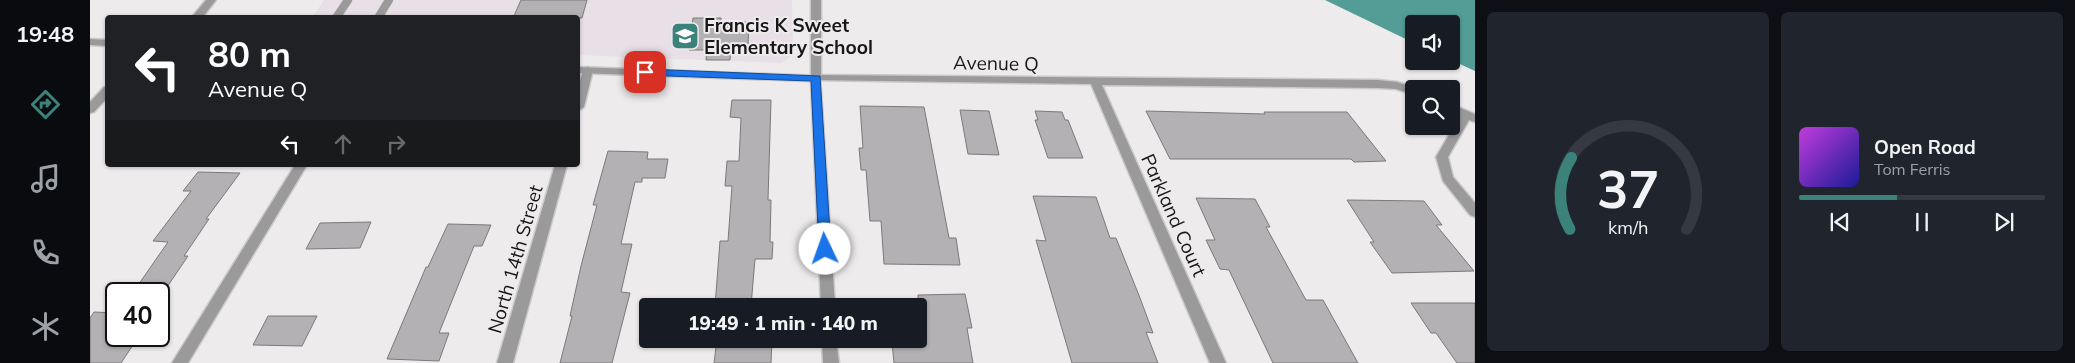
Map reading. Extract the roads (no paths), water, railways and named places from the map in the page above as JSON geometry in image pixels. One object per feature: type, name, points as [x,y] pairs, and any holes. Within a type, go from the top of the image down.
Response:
[{"type":"street","points":[[199,15],[212,0]]},
{"type":"street","points":[[816,0],[816,78],[828,298]]},
{"type":"street","points":[[90,42],[105,43]]},
{"type":"street","points":[[580,92],[583,70]]},
{"type":"street","name":"Avenue Q","points":[[583,70],[816,78],[1378,84],[1405,88]]},
{"type":"street","name":"Parkland Court","points":[[1095,82],[1218,363]]},
{"type":"street","points":[[90,109],[105,93]]},
{"type":"street","points":[[1470,116],[1442,157],[1447,178],[1475,212]]},
{"type":"street","points":[[180,363],[300,167]]},
{"type":"street","name":"North 14th Street","points":[[505,363],[560,167]]},
{"type":"street","points":[[830,348],[831,363]]},
{"type":"lane","points":[[338,15],[348,0]]},
{"type":"lane","points":[[380,15],[389,0]]},
{"type":"water","points":[[1325,0],[1475,0],[1475,71],[1460,64],[1460,15],[1405,15],[1405,39]]},
{"type":"place","name":"Francis K Sweet Elementary School","points":[[685,36]]}]
